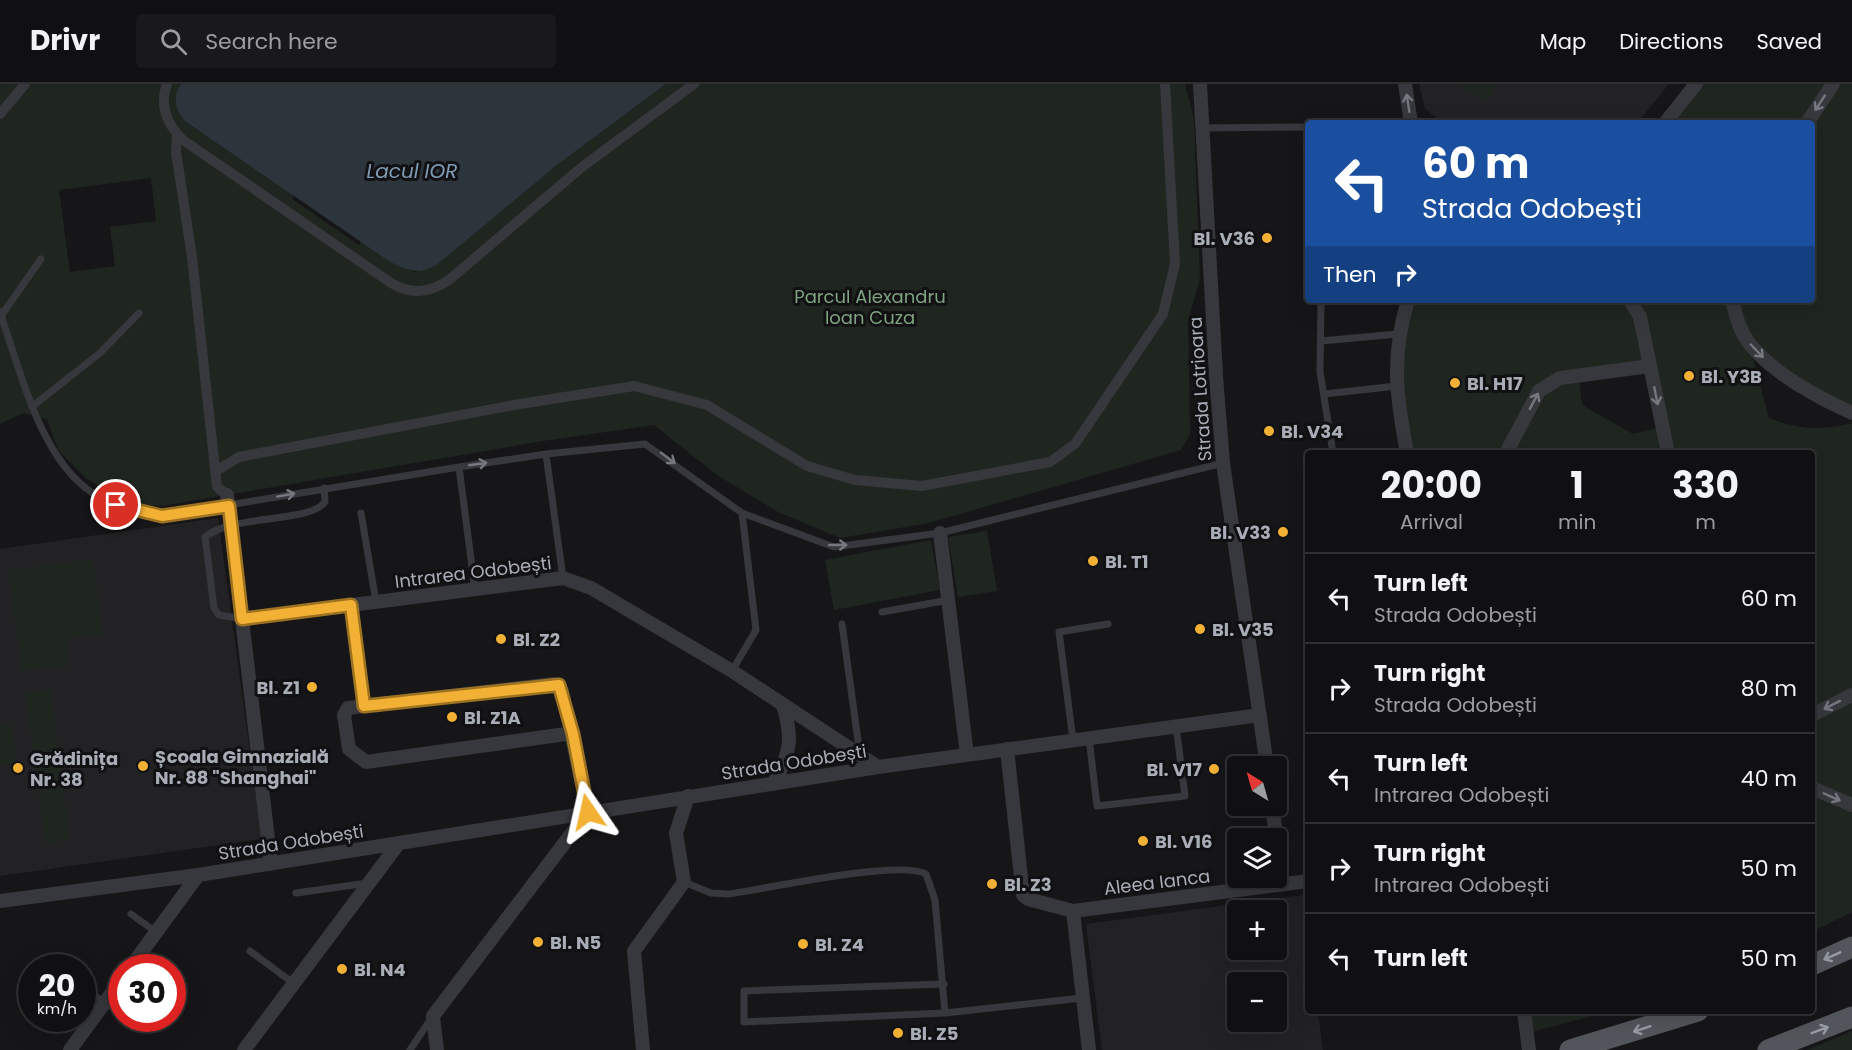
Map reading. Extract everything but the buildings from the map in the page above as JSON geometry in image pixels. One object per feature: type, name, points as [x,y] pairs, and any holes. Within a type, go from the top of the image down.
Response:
[{"type":"main road","points":[[1815,964],[1852,947]]},
{"type":"main road","points":[[1570,1050],[1688,1014]]},
{"type":"main road","points":[[1768,1050],[1796,1046],[1852,1017]]},
{"type":"street","points":[[0,114],[25,84]]},
{"type":"street","points":[[167,84],[164,103],[167,117],[177,135],[391,283],[408,292],[434,289],[449,280],[582,167],[694,84]]},
{"type":"street","points":[[216,471],[238,457],[514,405],[634,386],[707,405],[807,466],[855,480],[922,486],[1050,462],[1075,444],[1163,314],[1175,264],[1165,84]]},
{"type":"street","name":"Strada Lotrioara","points":[[1200,84],[1223,463],[1260,715]]},
{"type":"street","points":[[1405,84],[1411,120]]},
{"type":"street","points":[[1667,120],[1696,84]]},
{"type":"street","points":[[1809,120],[1833,84]]},
{"type":"street","points":[[177,135],[176,152],[192,257],[217,487],[228,500],[271,864]]},
{"type":"street","points":[[1407,303],[1398,334],[1397,386],[1407,450]]},
{"type":"street","points":[[1632,303],[1640,317],[1667,450]]},
{"type":"street","points":[[1733,303],[1738,324],[1749,342],[1764,358],[1809,391],[1852,413]]},
{"type":"street","points":[[1508,450],[1539,391],[1560,378],[1650,366]]},
{"type":"street","points":[[940,533],[967,755]]},
{"type":"street","name":"Intrarea Odobești","points":[[242,619],[563,578],[591,588],[732,671],[878,767]]},
{"type":"street","points":[[351,605],[364,706]]},
{"type":"street","points":[[437,1050],[433,1016],[588,812],[573,734],[562,691],[559,685],[554,684],[348,708],[344,715],[349,749],[366,762],[573,734]]},
{"type":"street","points":[[1815,714],[1852,695]]},
{"type":"street","points":[[772,784],[783,766],[790,745],[790,727],[783,705]]},
{"type":"street","points":[[1260,715],[1266,756]]},
{"type":"street","name":"Strada Odobești","points":[[1,902],[271,864],[878,767],[1260,715]]},
{"type":"street","points":[[1007,749],[1023,895],[1028,899],[1072,911],[1089,1050]]},
{"type":"street","points":[[1815,789],[1852,806]]},
{"type":"street","points":[[643,1050],[634,951],[684,882],[676,833],[688,796]]},
{"type":"street","points":[[244,1050],[399,843]]},
{"type":"street","points":[[140,954],[198,875]]},
{"type":"street","name":"Aleea Ianca","points":[[1287,884],[1305,881]]},
{"type":"street","name":"Aleea Ianca","points":[[1072,911],[1252,888]]},
{"type":"street","points":[[70,1050],[108,998]]},
{"type":"street","points":[[1524,1014],[1529,1050]]},
{"type":"lane","points":[[1201,128],[1305,127]]},
{"type":"lane","points":[[41,259],[1,315],[33,405],[60,462],[77,482],[99,498],[134,511],[162,516],[228,500],[324,488],[546,454],[645,444],[742,513],[834,547],[940,533],[1223,463]]},
{"type":"lane","points":[[1321,303],[1320,372],[1333,450]]},
{"type":"lane","points":[[33,405],[100,353],[139,313]]},
{"type":"lane","points":[[1321,341],[1398,334]]},
{"type":"lane","points":[[1324,394],[1397,386]]},
{"type":"lane","points":[[546,454],[563,578]]},
{"type":"lane","points":[[459,467],[475,590]]},
{"type":"lane","points":[[242,619],[219,615],[214,608],[205,537],[213,530],[231,524],[314,511],[325,502],[324,488]]},
{"type":"lane","points":[[361,513],[376,602]]},
{"type":"lane","points":[[732,671],[756,630],[742,513]]},
{"type":"lane","points":[[882,612],[949,600]]},
{"type":"lane","points":[[842,624],[860,755]]},
{"type":"lane","points":[[1073,740],[1059,632],[1108,624]]},
{"type":"lane","points":[[1089,738],[1097,806],[1185,796],[1176,726]]},
{"type":"lane","points":[[684,882],[711,893],[729,894],[880,871],[918,869],[926,874],[931,884],[944,984],[945,1013]]},
{"type":"lane","points":[[296,893],[369,882]]},
{"type":"lane","points":[[130,914],[156,932]]},
{"type":"lane","points":[[250,951],[293,983]]},
{"type":"lane","points":[[944,984],[744,991],[744,1022],[945,1013],[1082,998]]},
{"type":"lane","points":[[96,996],[104,1003]]},
{"type":"lane","points":[[410,1050],[433,1016]]},
{"type":"shaded area","points":[[1419,84],[1669,84],[1639,120],[1448,120],[1437,118],[1425,109]]},
{"type":"shaded area","name":"Școala Gimnazială Nr. 88 \"Shanghai\"","points":[[218,518],[262,839],[0,876],[0,549]]},
{"type":"shaded area","points":[[1303,895],[1305,1014],[1318,1014],[1323,1050],[1102,1050],[1086,924],[1227,905],[1227,960],[1287,960],[1287,900],[1266,900]]},
{"type":"green space","name":"Parcul Alexandru Ioan Cuza","points":[[0,84],[181,84],[176,94],[176,104],[186,122],[387,260],[415,272],[435,265],[557,165],[666,84],[1185,84],[1194,119],[1200,279],[1188,321],[1190,434],[1181,450],[929,523],[840,538],[778,512],[717,475],[654,425],[543,441],[162,506],[130,504],[87,479],[58,450],[47,419],[23,413],[0,424]],"holes":[[[151,178],[156,221],[110,227],[115,266],[70,272],[59,190]]]},
{"type":"green space","points":[[1458,84],[1498,84],[1486,102]]},
{"type":"green space","points":[[1696,84],[1852,84],[1852,413],[1749,344],[1769,418],[1810,428],[1852,423],[1852,912],[1815,930],[1815,450],[1406,450],[1400,415],[1408,303],[1815,303],[1815,120],[1667,120]],"holes":[[[1650,366],[1662,427],[1633,434],[1582,405],[1579,376]]]},
{"type":"green space","points":[[987,531],[997,591],[958,597],[948,537]]},
{"type":"green space","points":[[931,540],[940,590],[834,610],[825,560]]},
{"type":"green space","points":[[93,559],[103,634],[66,639],[69,665],[22,671],[8,570]]},
{"type":"green space","points":[[51,689],[70,840],[45,843],[25,692]]},
{"type":"green space","points":[[12,724],[17,763],[0,766],[0,726]]},
{"type":"green space","points":[[1524,1014],[1600,1014],[1527,1033]]},
{"type":"green space","points":[[1852,1031],[1852,1050],[1807,1050]]},
{"type":"water","name":"Lacul IOR","points":[[181,84],[666,84],[557,165],[439,263],[420,271],[401,267],[387,260],[186,122],[176,104],[176,94]]},
{"type":"pier","points":[[294,196],[361,242],[359,245],[292,199]]},
{"type":"place","name":"Bl. V36","points":[[1267,238]]},
{"type":"place","name":"Bl. Y3B","points":[[1689,376]]},
{"type":"place","name":"Bl. H17","points":[[1455,383]]},
{"type":"place","name":"Bl. V34","points":[[1269,431]]},
{"type":"place","name":"Bl. V33","points":[[1283,532]]},
{"type":"place","name":"Bl. T1","points":[[1093,561]]},
{"type":"place","name":"Bl. V35","points":[[1200,629]]},
{"type":"place","name":"Bl. Z2","points":[[501,639]]},
{"type":"place","name":"Bl. Z1","points":[[312,687]]},
{"type":"place","name":"Bl. Z1A","points":[[452,717]]},
{"type":"place","name":"Școala Gimnazială Nr. 88 \"Shanghai\"","points":[[143,766]]},
{"type":"place","name":"Grădinița Nr. 38","points":[[18,768]]},
{"type":"place","name":"Bl. V17","points":[[1214,769]]},
{"type":"place","name":"Bl. V16","points":[[1143,841]]},
{"type":"place","name":"Bl. Z3","points":[[992,884]]},
{"type":"place","name":"Bl. N5","points":[[538,942]]},
{"type":"place","name":"Bl. Z4","points":[[803,944]]},
{"type":"place","name":"Bl. N4","points":[[342,969]]},
{"type":"place","name":"Bl. Z5","points":[[898,1033]]},
{"type":"route","points":[[116,505],[162,516],[229,506],[242,619],[351,605],[364,706],[559,685],[573,734],[588,812]]}]
